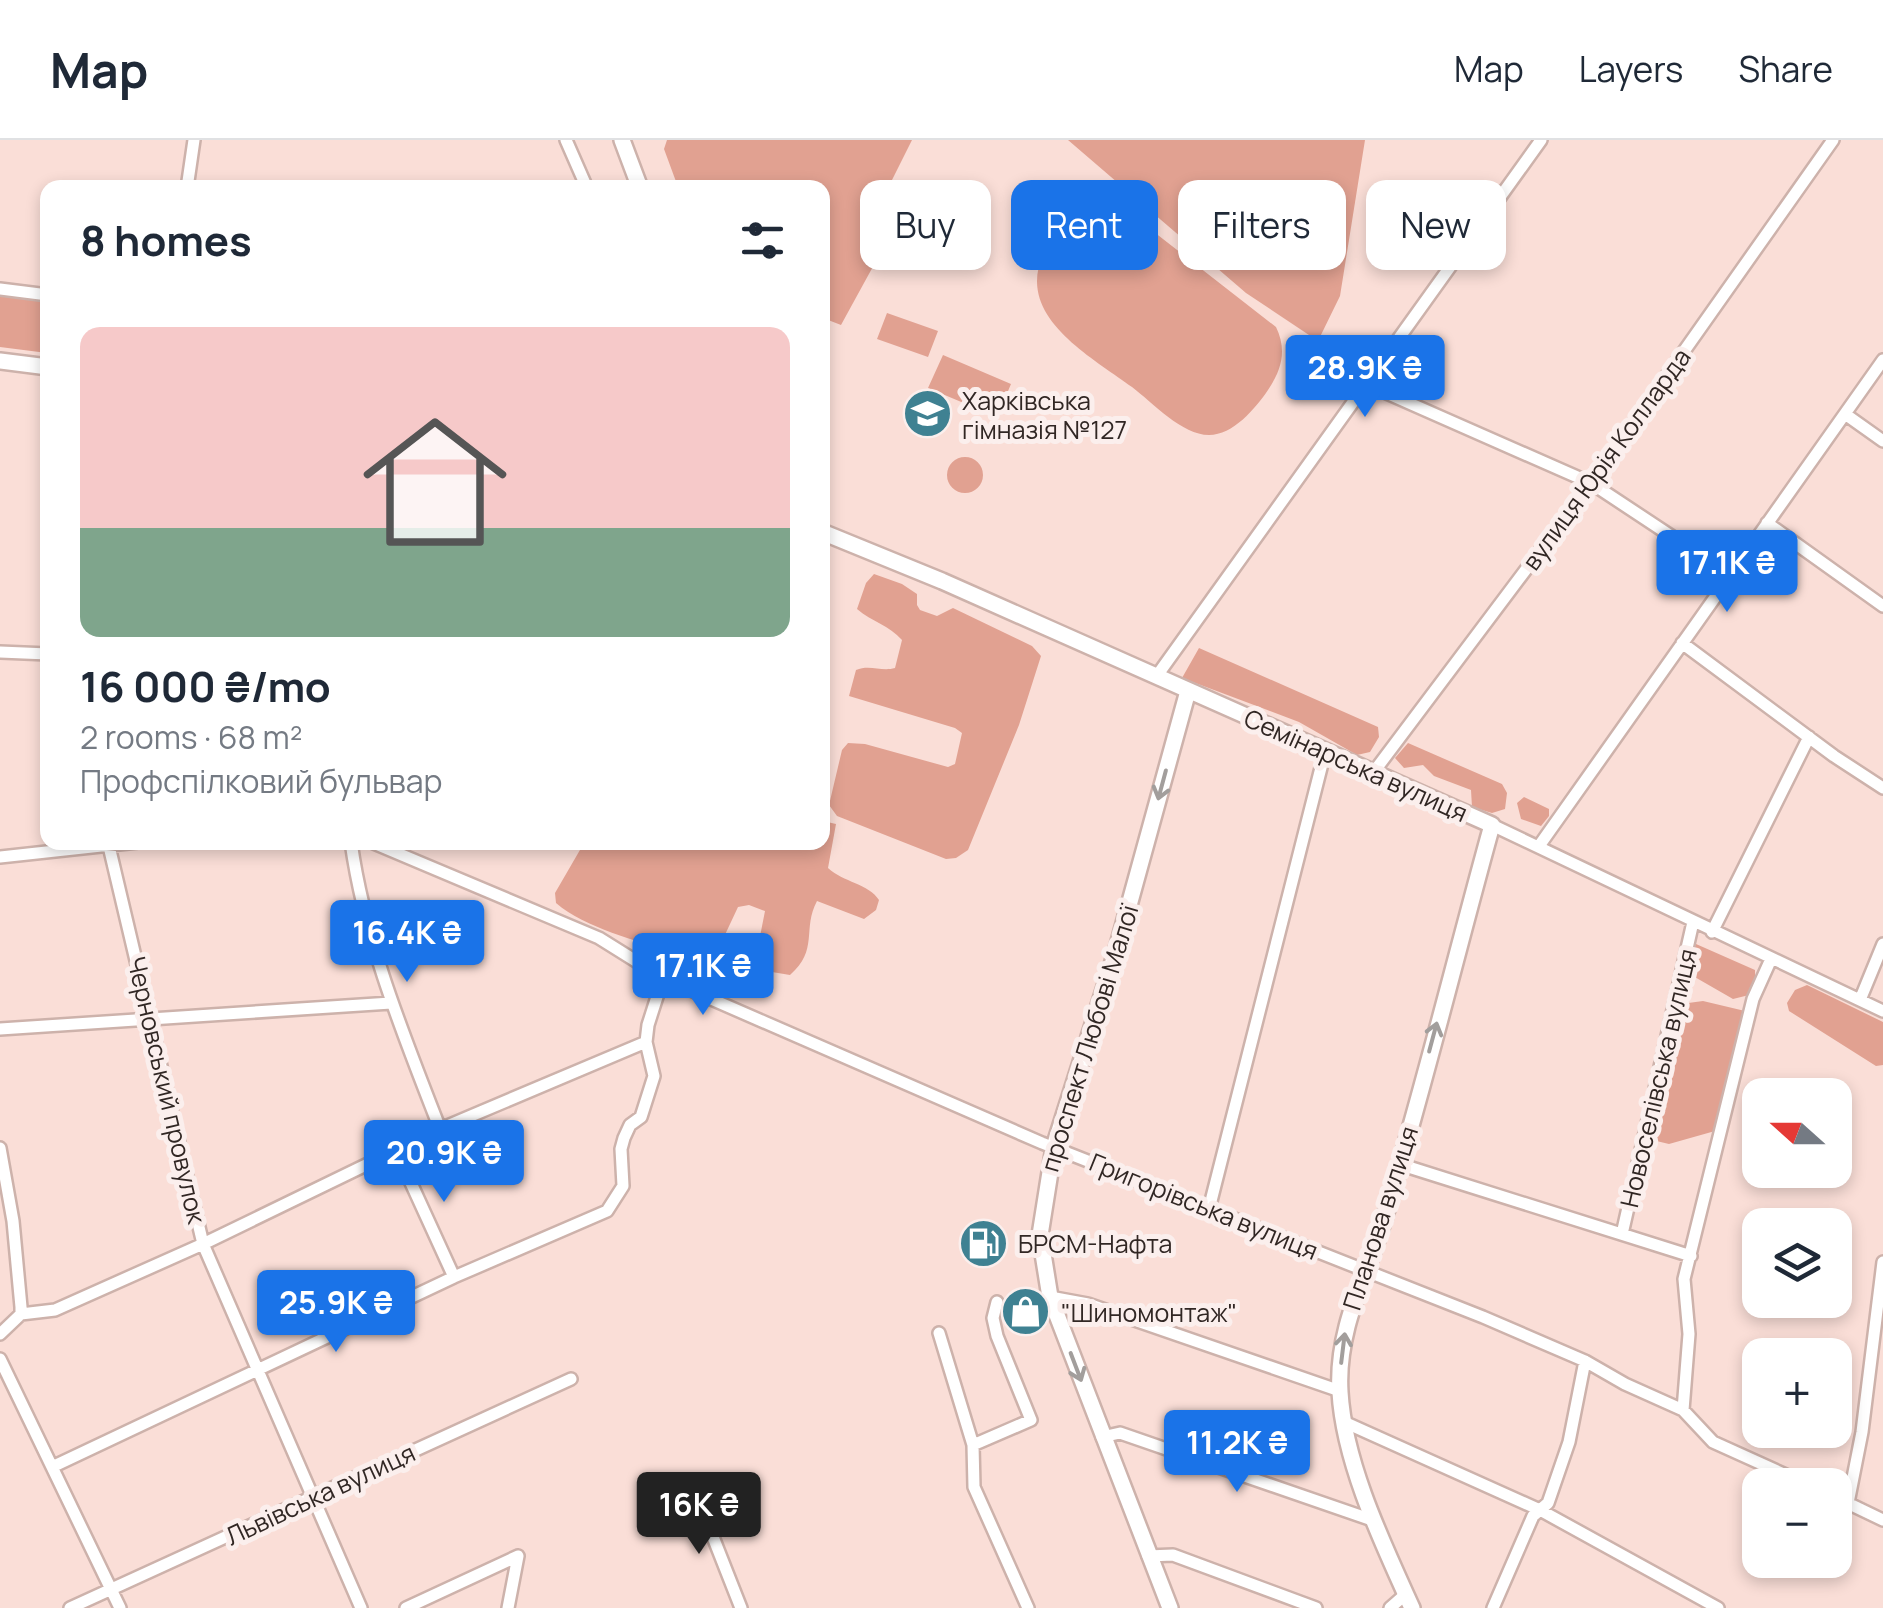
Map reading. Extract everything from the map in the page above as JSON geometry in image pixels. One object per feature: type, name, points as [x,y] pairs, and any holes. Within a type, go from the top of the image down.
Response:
[{"type":"main road","points":[[622,140],[637,180]]},
{"type":"main road","points":[[0,361],[40,366]]},
{"type":"main road","name":"Семінарська вулиця","points":[[830,535],[1492,825]]},
{"type":"main road","name":"проспект Любові Малої","points":[[1170,1608],[1050,1297],[1040,1235],[1054,1147],[1117,948],[1188,691]]},
{"type":"main road","name":"Планова вулиця","points":[[1409,1601],[1375,1521],[1344,1422],[1341,1351],[1350,1308],[1398,1164],[1492,825]]},
{"type":"street","points":[[188,180],[194,140]]},
{"type":"street","points":[[566,140],[584,180]]},
{"type":"street","points":[[1156,677],[1540,140]]},
{"type":"street","name":"вулиця Юрія Колларда","points":[[1373,773],[1591,483],[1832,140]]},
{"type":"street","points":[[0,289],[40,294]]},
{"type":"street","points":[[1539,846],[1883,360]]},
{"type":"street","points":[[1366,384],[1591,483],[1730,575]]},
{"type":"street","points":[[1844,414],[1883,441]]},
{"type":"street","points":[[1767,523],[1883,606]]},
{"type":"street","points":[[1682,643],[1883,788]]},
{"type":"street","points":[[0,652],[40,654]]},
{"type":"street","points":[[1712,932],[1809,737]]},
{"type":"street","points":[[1209,1208],[1325,752]]},
{"type":"street","name":"Семінарська вулиця","points":[[1492,825],[1883,1010]]},
{"type":"street","points":[[0,857],[59,850]]},
{"type":"street","name":"Черновський провулок","points":[[110,850],[203,1244],[360,1608]]},
{"type":"street","points":[[353,850],[367,922],[392,1003],[440,1129]]},
{"type":"street","name":"Григорівська вулиця","points":[[391,850],[599,938],[662,978],[1054,1147],[1584,1361],[1683,1410],[1712,1442],[1770,1468]]},
{"type":"street","name":"Новоселівська вулиця","points":[[1622,1234],[1693,922]]},
{"type":"street","points":[[1860,1000],[1883,944]]},
{"type":"street","points":[[1683,1410],[1689,1334],[1684,1279],[1753,999],[1771,960]]},
{"type":"street","points":[[52,1467],[454,1277],[607,1212],[624,1186],[624,1138],[630,1125],[641,1116],[654,1076],[646,1042],[662,978]]},
{"type":"street","points":[[0,1029],[392,1003]]},
{"type":"street","points":[[0,1334],[20,1314],[55,1310],[203,1244],[440,1129],[646,1042]]},
{"type":"street","points":[[0,1148],[13,1221],[20,1314]]},
{"type":"street","points":[[396,1150],[454,1277]]},
{"type":"street","points":[[1398,1164],[1692,1256]]},
{"type":"street","points":[[1852,1483],[1883,1262]]},
{"type":"street","points":[[1050,1297],[1088,1304],[1340,1391]]},
{"type":"street","points":[[973,1445],[1031,1420],[997,1336],[993,1318],[997,1302]]},
{"type":"street","points":[[939,1334],[973,1445],[974,1486],[1028,1608]]},
{"type":"street","points":[[0,1359],[120,1608]]},
{"type":"street","points":[[1495,1607],[1533,1516],[1548,1503],[1568,1442],[1584,1361]]},
{"type":"street","name":"Львівська вулиця","points":[[70,1608],[570,1378]]},
{"type":"street","points":[[1344,1422],[1540,1510],[1702,1604],[1718,1608]]},
{"type":"street","points":[[1102,1437],[1120,1434],[1375,1521]]},
{"type":"street","points":[[669,1486],[691,1481],[741,1608]]},
{"type":"street","points":[[1852,1505],[1883,1520]]},
{"type":"street","points":[[1148,1556],[1174,1555],[1316,1608]]},
{"type":"street","points":[[406,1608],[518,1556],[508,1608]]},
{"type":"street","points":[[1390,1608],[1409,1601]]},
{"type":"shaded area","points":[[667,140],[912,140],[892,180],[860,180],[860,270],[871,270],[841,325],[830,321],[830,180],[675,180],[664,149]]},
{"type":"shaded area","points":[[1068,140],[1365,140],[1346,259],[1346,180],[1178,180],[1178,235],[1158,217],[1158,180],[1115,180]]},
{"type":"shaded area","points":[[1158,235],[1178,251],[1178,270],[1203,270],[1276,327],[1282,352],[1277,375],[1257,405],[1227,431],[1209,435],[1189,430],[1062,333],[1039,298],[1039,270],[1158,270]]},
{"type":"shaded area","points":[[1219,270],[1344,270],[1340,296],[1318,341],[1246,293]]},
{"type":"shaded area","points":[[0,293],[40,298],[40,352],[0,347]]},
{"type":"shaded area","points":[[887,313],[938,331],[928,357],[877,339]]},
{"type":"shaded area","points":[[943,355],[1011,384],[997,417],[928,388]]},
{"type":"shaded area","points":[[965,457],[978,462],[983,475],[978,488],[965,493],[952,488],[947,475],[952,462]]},
{"type":"shaded area","points":[[874,574],[902,584],[917,594],[920,610],[937,616],[953,608],[1032,646],[1041,656],[1019,725],[968,850],[956,858],[946,859],[837,816],[830,806],[842,750],[848,743],[948,767],[955,764],[962,733],[849,696],[856,670],[895,668],[902,640],[857,609],[866,583]]},
{"type":"shaded area","points":[[1199,648],[1378,727],[1379,737],[1370,752],[1357,755],[1299,722],[1182,678]]},
{"type":"shaded area","points":[[1408,743],[1502,784],[1507,793],[1505,809],[1492,813],[1472,807],[1471,790],[1434,776],[1423,765],[1404,768],[1395,758]]},
{"type":"shaded area","points":[[1524,797],[1549,809],[1541,826],[1521,819],[1517,803]]},
{"type":"shaded area","points":[[830,823],[836,824],[828,868],[869,890],[879,900],[876,910],[864,919],[817,901],[804,957],[790,975],[772,972],[755,962],[765,911],[749,905],[738,907],[723,939],[718,971],[596,927],[556,903],[555,893],[580,850],[830,850]]},
{"type":"shaded area","points":[[1696,944],[1755,970],[1755,983],[1749,995],[1733,999],[1693,976],[1689,961]]},
{"type":"shaded area","points":[[1807,985],[1883,1022],[1883,1065],[1876,1066],[1789,1011],[1787,1003],[1795,990]]},
{"type":"shaded area","points":[[1703,1001],[1745,1011],[1715,1131],[1669,1144],[1648,1139],[1681,1004]]},
{"type":"place","name":"Харківська гімназія №127","points":[[927,414]]},
{"type":"place","name":"БРСМ-Нафта","points":[[983,1243]]},
{"type":"place","name":"\"Шиномонтаж\"","points":[[1026,1312]]}]
